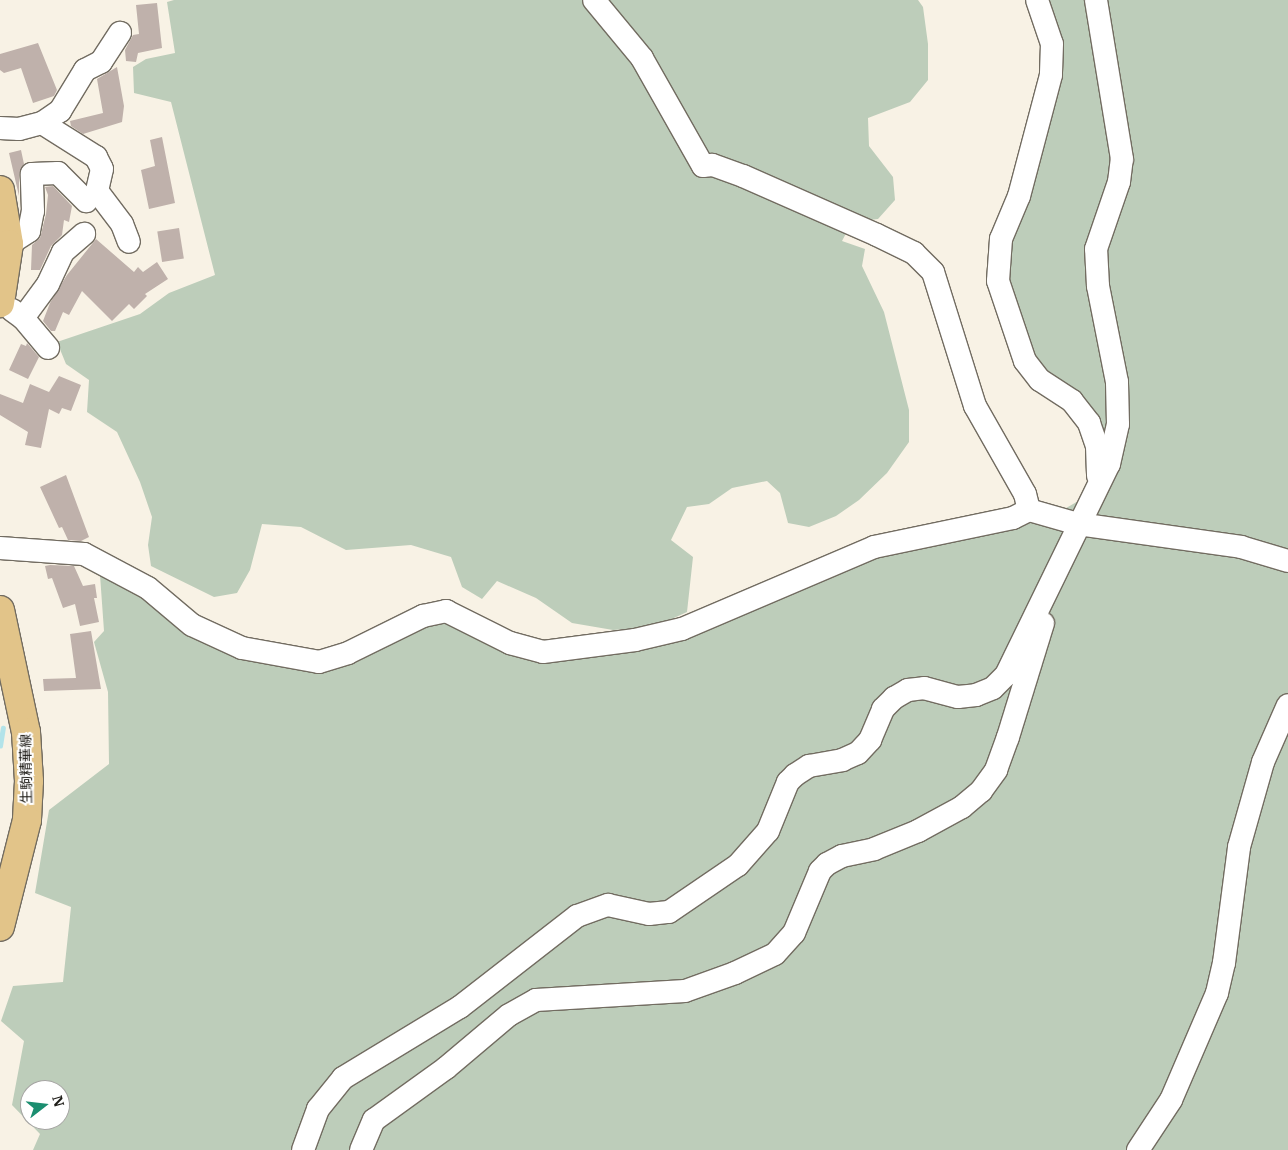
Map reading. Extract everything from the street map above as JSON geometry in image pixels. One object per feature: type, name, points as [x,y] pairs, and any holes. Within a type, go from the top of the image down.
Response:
[{"type":"main road","points":[[0,190],[9,244],[0,303]]},
{"type":"main road","name":"生駒精華線","points":[[0,610],[8,682],[26,732],[27,820],[0,928]]},
{"type":"street","points":[[594,0],[642,58],[703,166],[712,165],[743,176],[877,235],[914,253],[933,272],[975,406],[1025,494],[1028,510]]},
{"type":"street","points":[[1037,0],[1049,30],[1051,75],[1019,196],[1001,239],[998,281],[1025,361],[1040,380],[1072,401],[1089,423],[1099,460],[1096,487]]},
{"type":"street","points":[[303,1150],[318,1109],[343,1078],[460,1007],[577,916],[608,905],[649,914],[668,912],[738,865],[768,831],[788,782],[809,766],[842,760],[858,753],[870,740],[883,709],[894,698],[916,688],[967,697],[993,688],[1006,675],[1096,487],[1109,464],[1118,424],[1117,382],[1098,286],[1096,249],[1118,182],[1122,159],[1096,0]]},
{"type":"street","points":[[0,128],[19,129],[42,123],[60,111],[85,70],[102,62],[120,33]]},
{"type":"street","points":[[42,123],[96,157],[102,169],[96,191],[122,224],[129,242]]},
{"type":"street","points":[[9,244],[28,231],[33,211],[32,174],[58,173],[86,202]]},
{"type":"street","points":[[23,318],[48,284],[63,252],[84,234]]},
{"type":"street","points":[[0,303],[23,318],[48,348]]},
{"type":"street","points":[[0,548],[84,554],[148,588],[192,625],[242,648],[319,662],[348,653],[423,616],[446,611],[510,643],[543,652],[635,640],[682,629],[874,547],[1013,518],[1028,510],[1078,524],[1241,547],[1288,561]]},
{"type":"street","points":[[361,1150],[374,1120],[446,1068],[509,1015],[536,1000],[685,991],[759,964],[782,948],[794,933],[817,878],[827,864],[842,856],[874,850],[918,831],[972,799],[996,770],[1008,737],[1063,557]]},
{"type":"street","points":[[1138,1150],[1171,1100],[1217,993],[1224,963],[1239,847],[1263,762],[1288,704]]},
{"type":"green space","points":[[174,0],[918,0],[923,7],[928,44],[928,80],[910,102],[868,118],[869,146],[893,177],[895,200],[878,219],[852,222],[842,241],[865,249],[862,266],[884,312],[909,410],[909,442],[887,473],[859,500],[836,516],[809,527],[788,523],[780,493],[767,481],[732,488],[709,504],[687,507],[671,540],[693,557],[687,612],[654,627],[613,630],[572,623],[536,598],[497,581],[482,599],[462,587],[451,557],[411,545],[346,550],[301,527],[262,524],[250,570],[237,593],[214,597],[151,566],[148,545],[152,517],[140,482],[117,432],[87,412],[89,380],[66,364],[57,342],[140,314],[169,293],[215,275],[171,102],[134,93],[133,67],[146,59],[175,53],[167,2]]},
{"type":"green space","points":[[1040,0],[1288,0],[1288,555],[1061,511],[1099,489],[1102,459],[1042,377],[1002,281],[1051,91]]},
{"type":"green space","points":[[1032,517],[1067,530],[1001,672],[974,690],[925,682],[861,743],[816,758],[756,838],[667,906],[620,899],[372,1052],[297,1150],[33,1150],[40,1134],[36,1130],[70,1130],[70,1080],[20,1080],[20,1113],[12,1105],[24,1041],[1,1021],[13,986],[63,982],[71,907],[35,893],[49,810],[109,764],[108,692],[94,642],[104,631],[100,575],[276,662],[445,617],[587,653],[876,553]]},
{"type":"green space","points":[[1084,530],[1240,554],[1288,569],[1288,1150],[308,1150],[330,1100],[589,914],[637,916],[741,868],[792,785],[825,767],[903,697],[977,700]]},
{"type":"building","points":[[157,3],[162,48],[138,53],[136,62],[126,61],[125,50],[133,35],[139,34],[136,5]]},
{"type":"building","points":[[38,43],[57,90],[54,96],[33,103],[21,68],[4,73],[0,70],[0,54]]},
{"type":"building","points":[[117,67],[124,106],[122,122],[83,134],[71,126],[70,121],[103,113],[97,79]]},
{"type":"building","points":[[162,137],[175,203],[149,209],[141,170],[155,166],[150,140]]},
{"type":"building","points":[[21,150],[24,164],[19,174],[19,196],[9,153]]},
{"type":"building","points":[[53,186],[72,206],[69,222],[64,220],[62,235],[51,246],[40,270],[31,270],[32,245],[40,238],[46,214],[48,195],[45,187]]},
{"type":"building","points":[[179,228],[184,259],[162,262],[157,231]]},
{"type":"building","points":[[96,239],[134,272],[138,267],[143,272],[157,262],[168,279],[145,294],[147,296],[134,309],[129,304],[112,321],[82,291],[69,315],[63,312],[55,331],[51,331],[43,321],[50,303],[67,275]]},
{"type":"building","points":[[27,343],[39,357],[28,379],[9,370],[21,344],[26,346]]},
{"type":"building","points":[[59,376],[81,385],[71,411],[62,408],[59,414],[49,409],[41,448],[25,445],[28,432],[0,415],[0,394],[23,403],[30,384],[49,392]]},
{"type":"building","points":[[66,475],[89,537],[81,541],[68,540],[62,527],[59,528],[40,487]]},
{"type":"building","points":[[45,566],[74,566],[83,586],[95,584],[97,598],[94,598],[99,622],[80,626],[75,604],[63,608],[52,578],[48,579]]},
{"type":"building","points":[[91,631],[101,689],[44,691],[43,679],[76,678],[70,634]]},
{"type":"waterway","points":[[0,746],[3,728]]}]
